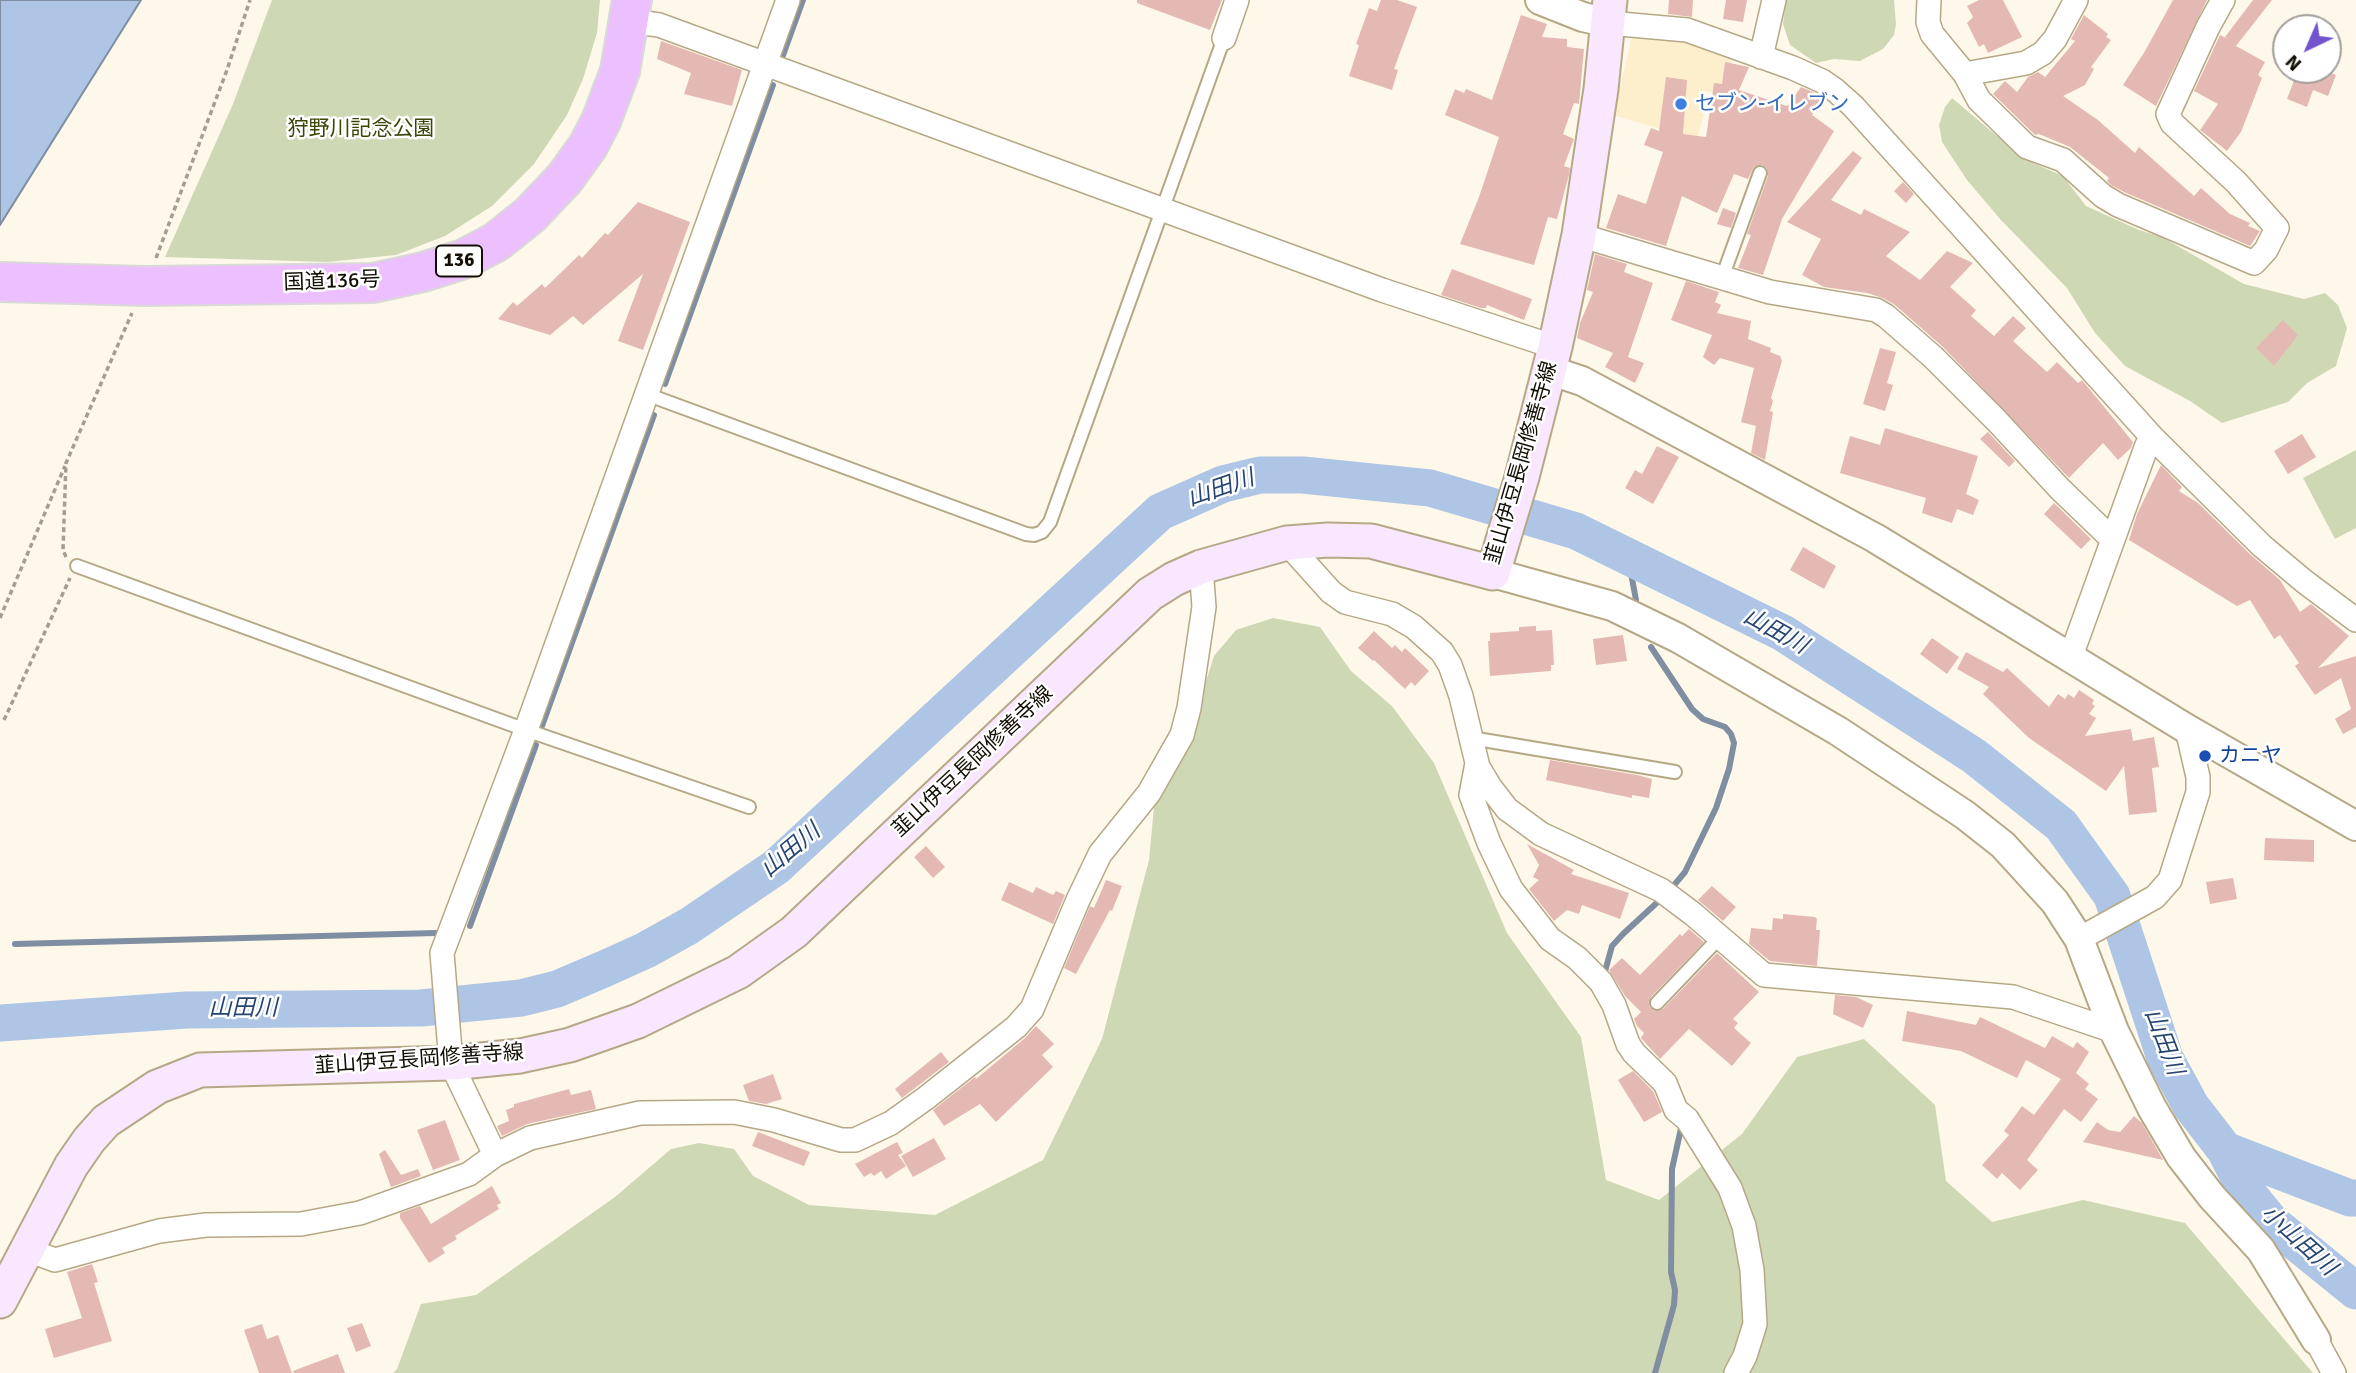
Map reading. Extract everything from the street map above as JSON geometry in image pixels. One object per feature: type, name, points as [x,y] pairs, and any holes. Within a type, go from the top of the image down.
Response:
[{"type":"highway","name":"国道136号","points":[[0,282],[373,284],[464,259],[496,242],[530,215],[565,178],[588,146],[621,71],[631,10]]},
{"type":"main road","name":"韮山伊豆長岡修善寺線","points":[[0,1301],[71,1166],[89,1140],[106,1121],[157,1087],[200,1070],[451,1063],[520,1056],[570,1045],[638,1021],[738,972],[794,932],[1150,594],[1174,579],[1201,567],[1287,543],[1328,540],[1371,541],[1495,565],[1552,358],[1579,235],[1610,12]]},
{"type":"street","points":[[495,1154],[451,1063],[442,953],[526,730],[788,0]]},
{"type":"street","points":[[1224,38],[1237,0]]},
{"type":"street","points":[[1540,0],[1583,17],[1610,12],[1687,30],[1822,81],[1853,106],[2152,438],[2262,546],[2305,582],[2353,612]]},
{"type":"street","points":[[1761,57],[1774,0]]},
{"type":"street","points":[[1929,0],[1928,22],[1932,34],[1965,74],[1979,100],[2027,147],[2063,160],[2103,196],[2118,205],[2254,263],[2266,250],[2277,228],[2236,182],[2172,123],[2168,114],[2223,0]]},
{"type":"street","points":[[1965,74],[2026,63],[2043,53],[2076,0]]},
{"type":"street","points":[[631,10],[659,25],[1164,208],[1382,290],[1552,358],[1582,381],[1863,531],[2187,729],[2356,826]]},
{"type":"street","points":[[1579,235],[1770,292],[1876,310],[1933,357],[2112,539]]},
{"type":"street","points":[[2071,656],[2112,539],[2152,438]]},
{"type":"street","points":[[1287,543],[1331,592],[1345,602],[1392,614],[1414,627],[1442,652],[1450,665],[1461,696],[1477,763],[1490,787],[1507,808],[1541,834],[1666,895],[1693,914],[1764,975],[2013,997],[2114,1031]]},
{"type":"street","points":[[1495,565],[1612,606],[1678,638],[1838,731],[1965,815],[2003,845],[2055,902],[2079,939],[2114,1031],[2152,1108],[2181,1157],[2276,1270],[2334,1373]]},
{"type":"street","points":[[28,1250],[55,1260],[159,1231],[206,1224],[301,1224],[360,1213],[469,1174],[495,1154],[530,1138],[640,1113],[734,1112],[774,1120],[841,1140],[855,1140],[891,1122],[1016,1027],[1032,1009],[1100,854],[1149,793],[1182,735],[1189,708],[1204,607],[1201,567]]},
{"type":"street","points":[[2079,939],[2155,897],[2170,880],[2199,792],[2187,729]]},
{"type":"street","points":[[1477,763],[1471,794],[1489,843],[1511,889],[1550,939],[1577,958],[1601,982],[1614,1005],[1628,1044],[1665,1083],[1683,1117],[1730,1188],[1744,1226],[1752,1270],[1755,1324],[1745,1356],[1736,1373]]},
{"type":"lane","points":[[646,394],[1013,529],[1034,535],[1042,531],[1050,523],[1224,38]]},
{"type":"lane","points":[[1722,278],[1760,173]]},
{"type":"lane","points":[[77,566],[526,730],[749,807]]},
{"type":"lane","points":[[1471,738],[1675,772]]},
{"type":"lane","points":[[1657,1003],[1720,937]]},
{"type":"path","points":[[0,618],[141,284],[227,70],[250,0]]},
{"type":"path","points":[[4,720],[61,594],[77,566],[69,562],[63,550],[66,463]]},
{"type":"shaded area","points":[[1633,33],[1686,38],[1733,55],[1726,94],[1705,91],[1704,112],[1697,140],[1613,115]]},
{"type":"green space","name":"狩野川記念公園","points":[[272,0],[600,0],[597,33],[583,79],[567,115],[534,164],[492,206],[445,236],[396,255],[327,262],[165,257],[233,104]]},
{"type":"green space","points":[[1786,0],[1894,0],[1894,35],[1883,49],[1860,61],[1834,59],[1816,63],[1790,45],[1783,24]]},
{"type":"green space","points":[[1952,98],[2033,163],[2063,176],[2086,206],[2139,230],[2162,237],[2244,284],[2304,299],[2325,293],[2338,305],[2347,328],[2336,366],[2307,383],[2288,402],[2222,423],[2190,401],[2125,366],[2095,333],[2067,288],[2000,219],[1967,180],[1942,142],[1939,125],[1945,107]]},
{"type":"green space","points":[[2356,450],[2356,528],[2335,539],[2303,478]]},
{"type":"green space","points":[[1273,618],[1320,627],[1351,671],[1392,706],[1434,763],[1507,933],[1581,1037],[1606,1180],[1659,1200],[1742,1134],[1797,1057],[1864,1039],[1935,1105],[1946,1181],[1992,1222],[2083,1200],[2185,1223],[2313,1373],[393,1373],[397,1369],[421,1304],[476,1295],[615,1197],[671,1149],[699,1143],[734,1149],[753,1176],[809,1205],[935,1215],[1043,1160],[1102,1039],[1149,860],[1154,807],[1185,747],[1214,656],[1236,630]]},
{"type":"water","points":[[0,0],[141,0],[0,225]]},
{"type":"building","points":[[1137,0],[1222,0],[1210,30],[1137,3]]},
{"type":"building","points":[[1381,0],[1397,0],[1417,7],[1394,69],[1398,70],[1392,90],[1349,76],[1359,45],[1356,44],[1369,8],[1377,11]]},
{"type":"building","points":[[1669,0],[1693,0],[1692,17],[1668,14]]},
{"type":"building","points":[[1726,0],[1747,0],[1743,22],[1723,19]]},
{"type":"building","points":[[1979,0],[2003,0],[2022,37],[1988,53],[1984,44],[1979,47],[1967,23],[1973,17],[1967,6]]},
{"type":"building","points":[[2173,0],[2207,0],[2156,106],[2123,85]]},
{"type":"building","points":[[2253,0],[2272,0],[2236,46],[2265,62],[2258,75],[2262,78],[2241,132],[2227,151],[2200,130],[2218,104],[2194,91],[2220,35],[2228,39],[2225,37]]},
{"type":"building","points":[[1521,15],[1547,24],[1542,37],[1567,39],[1567,47],[1584,49],[1579,104],[1574,103],[1563,134],[1574,139],[1564,166],[1570,168],[1569,175],[1557,219],[1548,217],[1534,265],[1460,244],[1499,137],[1445,115],[1455,89],[1464,93],[1466,89],[1492,100]]},
{"type":"building","points":[[2084,15],[2108,34],[2106,37],[2111,40],[2091,67],[2094,69],[2085,85],[2063,96],[2098,120],[2135,153],[2139,147],[2194,196],[2201,188],[2230,214],[2260,231],[2250,246],[2111,185],[2107,181],[2109,178],[2070,147],[2039,134],[2035,135],[1993,94],[2005,81],[2017,92],[2028,77],[2038,72],[2045,77],[2075,41],[2071,39]]},
{"type":"building","points":[[661,41],[742,70],[732,106],[684,94],[691,73],[657,59]]},
{"type":"building","points":[[1725,62],[1749,67],[1739,90],[1787,106],[1801,87],[1815,93],[1821,97],[1812,115],[1834,131],[1782,219],[1763,275],[1738,268],[1751,235],[1747,234],[1768,176],[1767,168],[1762,165],[1754,167],[1748,179],[1734,174],[1717,213],[1682,196],[1666,246],[1606,228],[1618,194],[1646,204],[1663,152],[1644,145],[1651,128],[1659,131],[1666,77],[1687,80],[1683,134],[1706,137],[1714,83],[1722,84]]},
{"type":"building","points":[[2293,84],[2333,84],[2328,96],[2313,90],[2307,107],[2287,99]]},
{"type":"building","points":[[1853,151],[1862,158],[1831,200],[1861,215],[1864,209],[1910,232],[1886,256],[1920,280],[1947,251],[1973,263],[1950,287],[1976,310],[1971,316],[1994,336],[2013,316],[2026,328],[2013,341],[2047,372],[2057,362],[2078,383],[2082,380],[2133,442],[2131,448],[2118,460],[2103,443],[2069,478],[1943,347],[1895,305],[1867,293],[1824,287],[1802,275],[1821,239],[1787,222]]},
{"type":"building","points":[[1903,182],[1914,194],[1906,203],[1894,191]]},
{"type":"building","points":[[638,202],[690,222],[643,350],[618,341],[643,274],[583,325],[573,316],[550,335],[498,319],[513,302],[517,306],[542,284],[545,288],[579,255],[582,258],[605,233],[608,235]]},
{"type":"building","points":[[1723,208],[1736,213],[1731,228],[1717,224]]},
{"type":"building","points":[[1595,254],[1627,264],[1624,272],[1653,283],[1628,357],[1644,363],[1635,383],[1605,367],[1613,353],[1577,338],[1593,292],[1587,290]]},
{"type":"building","points":[[1452,269],[1532,299],[1524,320],[1487,305],[1486,308],[1481,308],[1441,295]]},
{"type":"building","points":[[1686,281],[1719,292],[1715,302],[1721,305],[1717,313],[1751,321],[1748,339],[1771,348],[1770,352],[1780,356],[1782,361],[1771,398],[1773,401],[1770,411],[1773,412],[1765,460],[1751,453],[1756,426],[1741,422],[1754,368],[1720,358],[1714,365],[1703,357],[1712,335],[1671,320]]},
{"type":"building","points":[[2283,320],[2298,335],[2274,366],[2256,348]]},
{"type":"building","points":[[1880,348],[1896,352],[1887,383],[1893,385],[1885,411],[1863,404]]},
{"type":"building","points":[[1885,428],[1978,456],[1966,494],[1979,500],[1973,515],[1957,509],[1952,523],[1922,513],[1926,498],[1840,473],[1850,436],[1880,445]]},
{"type":"building","points":[[1988,432],[2015,461],[2009,467],[1980,439]]},
{"type":"building","points":[[2302,434],[2316,457],[2288,474],[2274,451]]},
{"type":"building","points":[[1657,446],[1679,457],[1653,504],[1625,488],[1635,470],[1642,474]]},
{"type":"building","points":[[2161,465],[2182,487],[2179,491],[2198,503],[2280,580],[2300,612],[2311,604],[2349,636],[2318,668],[2356,656],[2356,727],[2343,734],[2335,719],[2351,709],[2341,678],[2315,695],[2295,666],[2299,663],[2280,635],[2274,639],[2250,600],[2237,606],[2129,540],[2137,514]]},
{"type":"building","points":[[2054,503],[2091,539],[2081,549],[2044,514]]},
{"type":"building","points":[[1803,547],[1836,566],[1824,589],[1790,570]]},
{"type":"building","points":[[1536,626],[1536,631],[1552,630],[1554,665],[1551,665],[1551,671],[1490,676],[1490,633],[1519,631],[1519,627]]},
{"type":"building","points":[[1374,631],[1392,648],[1395,645],[1402,652],[1405,648],[1429,671],[1415,686],[1411,682],[1405,689],[1358,648]]},
{"type":"building","points":[[1623,635],[1627,661],[1596,665],[1593,639]]},
{"type":"building","points":[[1932,638],[1959,657],[1947,674],[1920,654]]},
{"type":"building","points":[[1966,652],[2003,672],[2007,668],[2049,707],[2058,694],[2065,699],[2068,694],[2074,698],[2079,690],[2094,700],[2092,704],[2095,706],[2089,714],[2096,718],[2085,736],[2131,729],[2133,741],[2154,737],[2159,767],[2152,768],[2157,812],[2129,815],[2124,766],[2106,791],[2029,738],[1983,694],[1989,687],[1957,669]]},
{"type":"building","points":[[1550,760],[1652,779],[1649,798],[1632,795],[1632,798],[1546,780]]},
{"type":"building","points":[[2265,838],[2314,840],[2314,862],[2264,860]]},
{"type":"building","points":[[1527,844],[1574,870],[1571,874],[1629,893],[1620,919],[1582,905],[1579,914],[1567,910],[1554,921],[1529,889],[1539,880],[1533,877],[1539,865]]},
{"type":"building","points":[[926,846],[945,867],[933,878],[914,857]]},
{"type":"building","points":[[2233,878],[2237,899],[2210,904],[2206,882]]},
{"type":"building","points":[[1106,880],[1122,886],[1112,911],[1110,910],[1076,974],[1064,968],[1090,906],[1094,908]]},
{"type":"building","points":[[1009,882],[1033,893],[1036,887],[1053,895],[1056,891],[1065,895],[1053,924],[1001,900]]},
{"type":"building","points":[[1712,886],[1736,907],[1723,921],[1698,900]]},
{"type":"building","points":[[1783,914],[1817,919],[1816,930],[1820,930],[1817,966],[1770,961],[1749,944],[1751,928],[1772,930],[1773,918],[1783,919]]},
{"type":"building","points":[[1689,929],[1704,942],[1651,997],[1649,1006],[1654,1011],[1663,1009],[1717,953],[1759,992],[1733,1019],[1738,1023],[1734,1028],[1751,1043],[1732,1066],[1689,1029],[1660,1059],[1641,1038],[1644,1033],[1634,1019],[1641,1012],[1625,996],[1609,970],[1622,958],[1640,975],[1680,934],[1682,936]]},
{"type":"building","points":[[1835,995],[1856,997],[1873,1005],[1863,1028],[1833,1014]]},
{"type":"building","points":[[1907,1011],[1976,1025],[1980,1017],[2045,1048],[2052,1036],[2073,1048],[2077,1042],[2089,1052],[2076,1073],[2089,1084],[2085,1089],[2098,1099],[2081,1122],[2064,1109],[2027,1160],[2038,1170],[2020,1190],[2002,1173],[1997,1179],[1982,1165],[2009,1135],[2004,1131],[2022,1106],[2034,1115],[2061,1079],[2026,1060],[2017,1078],[1961,1051],[1902,1041]]},
{"type":"building","points":[[1036,1026],[1054,1044],[1042,1055],[1053,1067],[996,1122],[980,1104],[944,1126],[933,1110],[975,1077],[976,1079]]},
{"type":"building","points":[[941,1052],[949,1062],[902,1098],[895,1089]]},
{"type":"building","points":[[1633,1071],[1653,1091],[1662,1112],[1644,1122],[1618,1080]]},
{"type":"building","points":[[773,1074],[782,1099],[766,1104],[749,1101],[743,1085]]},
{"type":"building","points":[[569,1089],[571,1095],[591,1090],[596,1109],[527,1124],[502,1136],[497,1126],[509,1121],[506,1110],[514,1107],[514,1104]]},
{"type":"building","points":[[2134,1116],[2142,1123],[2163,1160],[2083,1142],[2097,1122],[2108,1130],[2120,1132]]},
{"type":"building","points":[[445,1120],[460,1160],[433,1170],[417,1130]]},
{"type":"building","points":[[758,1132],[810,1152],[804,1166],[752,1146]]},
{"type":"building","points":[[934,1138],[946,1159],[913,1177],[901,1156]]},
{"type":"building","points":[[897,1142],[903,1153],[898,1155],[906,1166],[886,1179],[881,1171],[874,1176],[871,1173],[864,1177],[855,1164]]},
{"type":"building","points":[[385,1150],[401,1175],[418,1169],[421,1176],[391,1187],[379,1154]]},
{"type":"building","points":[[492,1186],[501,1203],[497,1205],[499,1209],[455,1236],[457,1239],[442,1248],[445,1253],[429,1263],[400,1218],[400,1213],[420,1206],[431,1224]]},
{"type":"building","points":[[92,1264],[98,1282],[94,1283],[112,1341],[54,1358],[45,1329],[82,1318],[67,1272]]},
{"type":"building","points":[[362,1323],[371,1346],[356,1352],[347,1328]]},
{"type":"building","points":[[262,1324],[267,1339],[278,1335],[292,1373],[259,1373],[244,1330]]},
{"type":"building","points":[[338,1354],[345,1373],[293,1371]]},
{"type":"waterway","points":[[782,58],[803,0]]},
{"type":"waterway","points":[[665,384],[773,85]]},
{"type":"waterway","points":[[542,726],[654,415]]},
{"type":"waterway","name":"山田川","points":[[0,1023],[187,1010],[421,1008],[521,998],[557,989],[646,950],[689,926],[776,867],[1160,512],[1223,484],[1260,475],[1303,475],[1430,488],[1576,531],[1783,633],[1974,756],[2061,825],[2112,896],[2165,1058],[2191,1106],[2225,1150],[2356,1198]]},
{"type":"waterway","points":[[1628,557],[1636,600]]},
{"type":"waterway","points":[[1651,647],[1692,709],[1703,719],[1725,727],[1734,743],[1729,769],[1716,808],[1685,872],[1670,890]]},
{"type":"waterway","points":[[470,926],[536,745]]},
{"type":"waterway","points":[[1604,975],[1612,946],[1662,898]]},
{"type":"waterway","points":[[15,944],[436,933]]},
{"type":"waterway","points":[[1655,1373],[1674,1305],[1675,1290],[1671,1272],[1672,1169],[1682,1124]]},
{"type":"waterway","name":"小山田川","points":[[2225,1150],[2246,1191],[2272,1223],[2356,1291]]},
{"type":"place","name":"セブン-イレブン","points":[[1681,104]]},
{"type":"place","name":"カニヤ","points":[[2205,756]]}]
